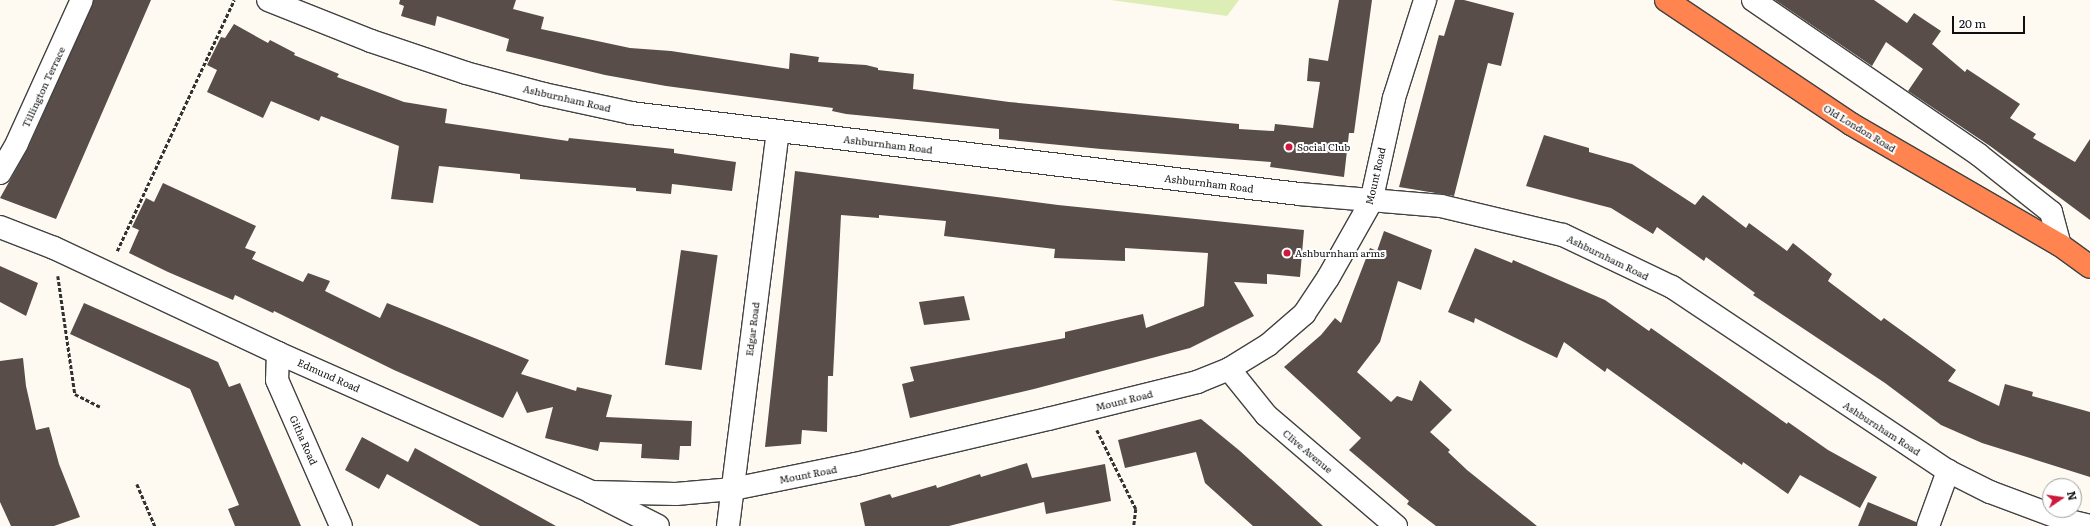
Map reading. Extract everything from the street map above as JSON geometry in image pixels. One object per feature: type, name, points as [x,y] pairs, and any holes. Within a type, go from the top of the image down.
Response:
[{"type":"highway","name":"Old London Road","points":[[1666,0],[1851,124],[2060,245],[2090,267]]},
{"type":"street","name":"Tillington Terrace","points":[[0,173],[17,143],[82,0]]},
{"type":"street","name":"Ashburnham Road","points":[[268,0],[371,42],[466,72],[544,94],[631,113],[1371,202],[1442,206],[1563,235],[1672,287],[1948,471],[1990,492],[2065,520],[2090,526]]},
{"type":"street","name":"Mount Road","points":[[591,492],[676,494],[733,489],[856,464],[1088,409],[1197,382],[1229,369],[1268,345],[1304,314],[1328,278],[1371,202],[1394,98],[1425,0]]},
{"type":"street","points":[[1753,0],[1979,155],[2051,212],[2060,245]]},
{"type":"street","name":"Edgar Road","points":[[728,526],[778,131]]},
{"type":"street","name":"Edmund Road","points":[[0,227],[107,273],[278,352],[591,492],[658,526]]},
{"type":"street","name":"Githa Road","points":[[278,352],[277,380],[341,526]]},
{"type":"street","name":"Clive Avenue","points":[[1229,369],[1266,415],[1396,526]]},
{"type":"street","points":[[1928,526],[1948,471]]},
{"type":"path","points":[[107,273],[234,0]]},
{"type":"path","points":[[57,272],[75,394],[100,407]]},
{"type":"path","points":[[1088,409],[1136,509],[1134,526]]},
{"type":"path","points":[[137,484],[155,526]]},
{"type":"green space","points":[[1111,0],[1239,0],[1227,16]]},
{"type":"building","points":[[94,0],[151,0],[56,219],[0,198],[28,148]]},
{"type":"building","points":[[400,0],[516,0],[513,9],[544,17],[541,29],[630,48],[671,51],[789,69],[790,53],[819,57],[818,62],[866,65],[878,68],[878,70],[914,74],[913,89],[1009,102],[1239,124],[1239,129],[1274,131],[1275,124],[1313,128],[1320,82],[1307,81],[1309,58],[1328,61],[1339,0],[1372,0],[1354,133],[1349,133],[1344,177],[1270,167],[1271,162],[1101,149],[999,139],[999,129],[846,114],[832,111],[833,108],[666,86],[605,75],[506,51],[509,39],[437,16],[435,26],[401,16],[404,6],[399,4]]},
{"type":"building","points":[[1455,0],[1464,0],[1514,13],[1501,66],[1488,63],[1454,196],[1399,187],[1439,35],[1444,36]]},
{"type":"building","points":[[1775,0],[1874,0],[1907,23],[1914,13],[1941,31],[1932,44],[1965,72],[1967,69],[2020,104],[2010,118],[2036,134],[2033,138],[2075,162],[2090,139],[2090,220],[1990,146],[1908,91],[1923,69],[1886,42],[1872,66]]},
{"type":"building","points":[[234,24],[268,43],[270,40],[295,53],[294,55],[339,74],[337,77],[404,102],[447,109],[445,123],[568,141],[569,138],[674,149],[674,153],[736,162],[732,191],[672,184],[671,194],[636,191],[636,188],[520,179],[520,174],[439,166],[433,203],[391,199],[399,146],[321,116],[319,121],[271,101],[263,118],[207,92],[217,70],[207,65],[221,37],[225,38]]},
{"type":"building","points":[[1544,135],[1589,148],[1589,152],[1632,164],[1695,205],[1703,195],[1746,228],[1749,223],[1787,251],[1793,243],[1832,274],[1828,281],[1881,321],[1884,318],[1956,370],[1948,381],[1999,406],[2005,384],[2033,392],[2032,396],[2090,412],[2090,477],[1982,443],[1941,425],[1885,383],[1753,295],[1755,293],[1706,257],[1704,261],[1657,227],[1653,234],[1611,208],[1526,186]]},
{"type":"building","points":[[795,171],[1058,205],[1304,230],[1300,277],[1267,274],[1267,284],[1234,282],[1254,316],[1190,348],[1034,389],[910,418],[902,384],[914,381],[910,367],[1065,338],[1065,332],[1143,314],[1146,328],[1204,306],[1208,253],[1125,248],[1125,261],[1054,258],[1055,249],[944,236],[946,221],[879,215],[879,218],[841,215],[833,376],[828,376],[827,432],[802,430],[801,444],[765,447]]},
{"type":"building","points":[[163,183],[256,226],[245,248],[256,252],[252,259],[303,282],[308,273],[330,281],[325,291],[380,318],[387,303],[529,360],[521,374],[576,391],[577,387],[612,395],[606,417],[692,421],[691,446],[680,446],[679,460],[641,458],[642,444],[600,442],[598,451],[545,438],[553,407],[527,413],[517,391],[503,418],[394,370],[274,311],[273,313],[235,295],[233,300],[168,272],[129,253],[139,230],[132,227],[146,198],[154,202]]},
{"type":"building","points":[[1384,231],[1432,250],[1421,290],[1398,281],[1380,342],[1357,372],[1391,402],[1397,396],[1412,401],[1420,380],[1452,410],[1430,432],[1450,450],[1448,452],[1467,470],[1537,526],[1436,526],[1407,504],[1409,501],[1349,450],[1361,438],[1284,367],[1321,335],[1335,318],[1341,323],[1370,248],[1377,251]]},
{"type":"building","points":[[1475,248],[1512,263],[1513,260],[1605,300],[1649,331],[1651,328],[1787,424],[1788,422],[1828,450],[1877,477],[1860,508],[1800,475],[1788,494],[1743,462],[1742,465],[1607,368],[1605,372],[1564,342],[1557,358],[1475,318],[1474,323],[1448,312]]},
{"type":"building","points":[[681,250],[718,255],[701,370],[665,365]]},
{"type":"building","points":[[0,266],[38,283],[26,316],[0,302]]},
{"type":"building","points":[[964,296],[970,320],[924,325],[919,302]]},
{"type":"building","points":[[84,303],[218,362],[229,387],[240,383],[301,526],[235,526],[228,509],[239,505],[190,389],[70,334]]},
{"type":"building","points":[[23,358],[26,386],[36,430],[49,427],[59,464],[80,517],[54,526],[11,526],[0,502],[0,361]]},
{"type":"building","points":[[1201,419],[1240,451],[1323,526],[1253,526],[1205,483],[1196,452],[1125,468],[1118,440]]},
{"type":"building","points":[[362,437],[408,462],[415,448],[556,526],[480,526],[387,474],[379,489],[345,470]]},
{"type":"building","points":[[1027,463],[1032,478],[1105,464],[1111,501],[1046,514],[1044,502],[949,526],[865,526],[860,503],[890,494],[892,498],[936,485],[937,488],[980,474],[981,477]]},
{"type":"building","points":[[1868,502],[1916,522],[1916,526],[1858,526]]},
{"type":"place","name":"Social Club","points":[[1289,147]]},
{"type":"place","name":"Ashburnham arms","points":[[1287,253]]}]
